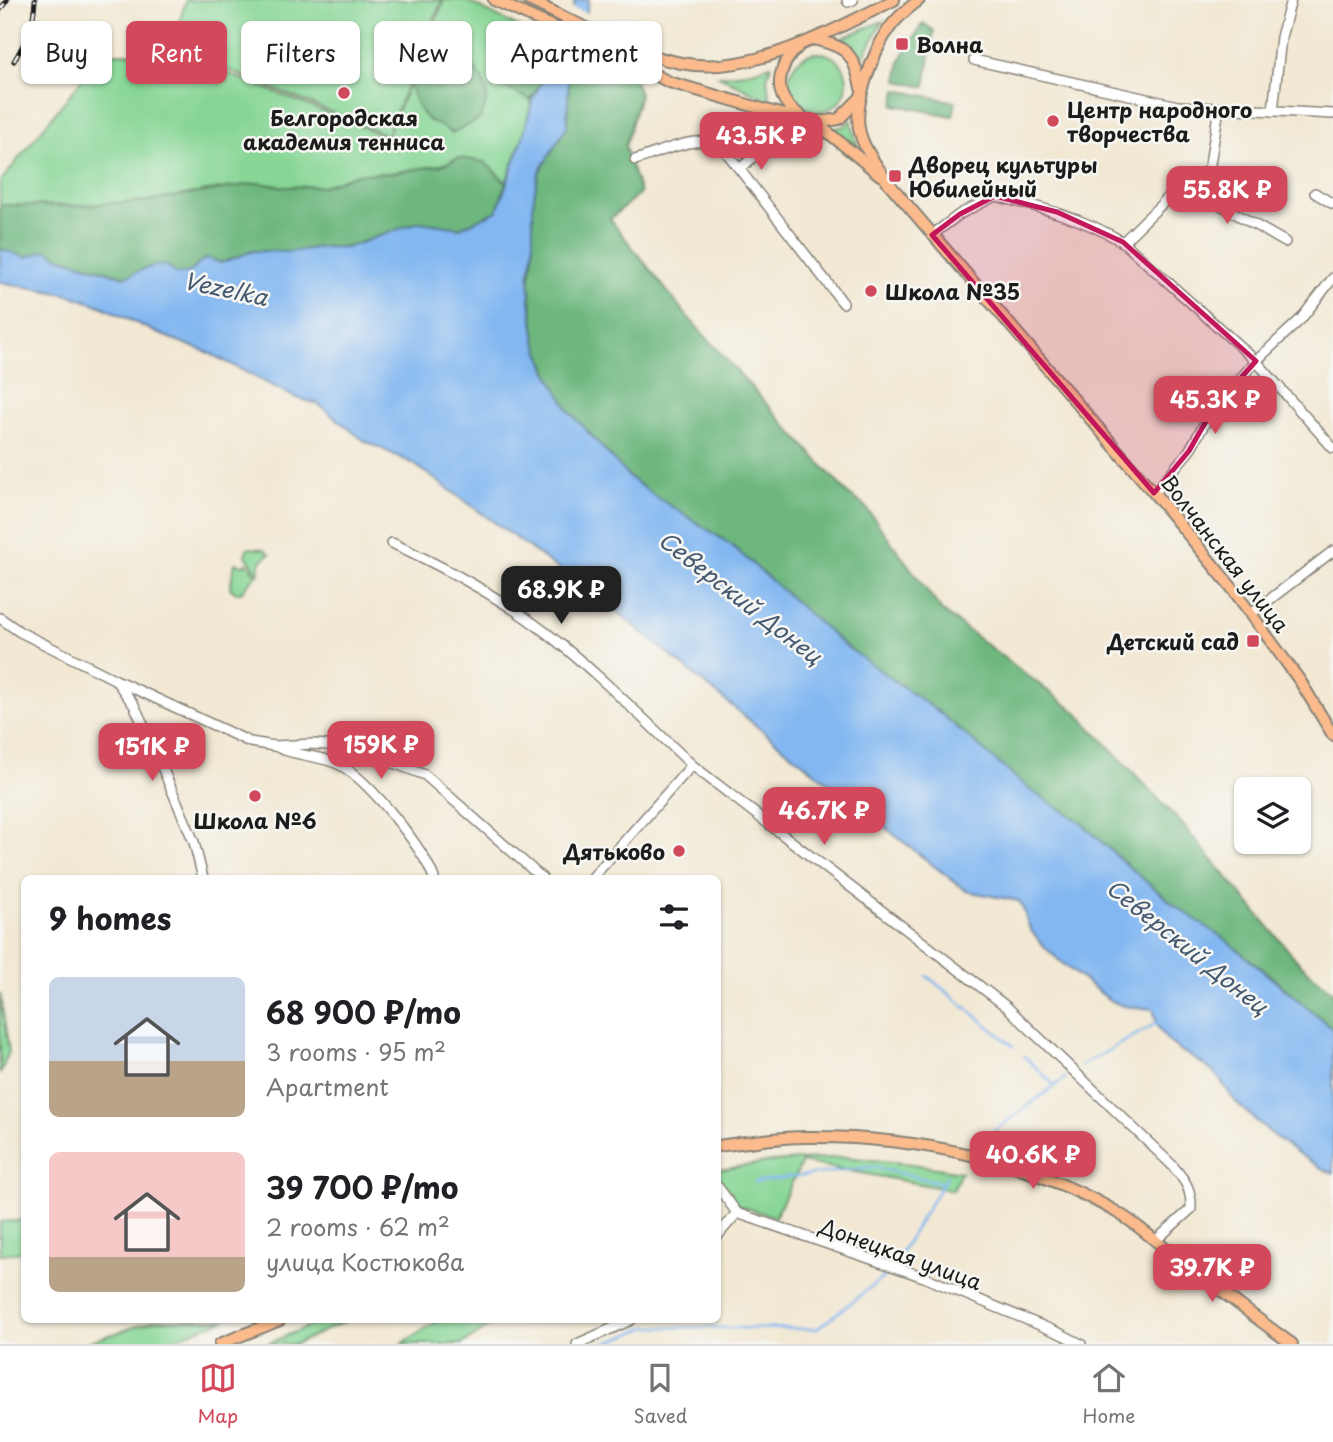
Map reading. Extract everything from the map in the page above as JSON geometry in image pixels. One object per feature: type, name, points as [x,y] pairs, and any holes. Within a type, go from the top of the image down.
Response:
[{"type":"main road","points":[[528,0],[630,46],[679,63],[704,66],[747,61],[808,41],[894,0]]},
{"type":"main road","points":[[498,2],[668,82],[780,114],[811,120],[839,118],[860,93],[887,32],[904,12],[919,0]]},
{"type":"main road","points":[[780,114],[780,73],[787,58],[808,41],[842,47],[857,68],[860,93],[858,125],[863,142],[886,180]]},
{"type":"main road","points":[[780,90],[789,108],[811,120],[886,180]]},
{"type":"main road","name":"Волчанская улица","points":[[886,180],[1154,493],[1252,613],[1300,681],[1333,735]]},
{"type":"main road","points":[[721,1146],[806,1137],[919,1145],[984,1159],[1080,1192],[1121,1214],[1288,1343]]},
{"type":"main road","points":[[220,1344],[272,1323]]},
{"type":"street","points":[[847,0],[853,0]]},
{"type":"street","points":[[1273,111],[1281,37],[1291,0]]},
{"type":"street","points":[[974,60],[1178,106],[1333,114]]},
{"type":"street","points":[[1123,242],[1184,184],[1209,170],[1219,108]]},
{"type":"street","points":[[740,169],[763,148],[780,114]]},
{"type":"street","points":[[635,160],[697,141],[711,140],[720,144],[843,303]]},
{"type":"street","points":[[1184,184],[1285,242]]},
{"type":"street","points":[[1315,193],[1333,204]]},
{"type":"street","points":[[932,235],[960,214],[995,196],[1057,212],[1103,230],[1123,242],[1256,361],[1333,449]]},
{"type":"street","points":[[1154,493],[1189,451],[1213,409],[1256,361],[1301,319],[1333,278]]},
{"type":"street","points":[[392,543],[504,603],[549,635],[692,765],[1007,1007],[1186,1181],[1192,1194],[1191,1209],[1155,1241]]},
{"type":"street","points":[[1252,613],[1333,551]]},
{"type":"street","points":[[0,618],[20,632],[116,680],[250,742],[274,746],[338,746],[372,754],[425,775],[539,875]]},
{"type":"street","points":[[116,680],[134,705],[150,739],[194,842],[201,875]]},
{"type":"street","points":[[274,746],[291,754],[338,764],[353,773],[396,817],[432,875]]},
{"type":"street","points":[[595,875],[692,765]]},
{"type":"street","points":[[721,1191],[737,1213],[721,1232]]},
{"type":"street","name":"Донецкая улица","points":[[737,1213],[924,1277],[1081,1344]]},
{"type":"street","points":[[578,1344],[624,1323]]},
{"type":"highlighted area","points":[[995,196],[1057,212],[1123,242],[1256,361],[1213,409],[1189,451],[1154,493],[932,235],[960,214]]},
{"type":"green space","points":[[186,0],[442,0],[433,21],[374,21],[374,84],[408,84],[387,135],[262,84],[360,84],[360,21],[241,21],[241,75],[227,70],[227,21],[180,20]]},
{"type":"green space","points":[[444,0],[465,0],[506,21],[486,21],[486,84],[528,84],[530,100],[533,98],[523,137],[506,182],[484,162],[458,158],[442,165],[390,173],[357,174],[324,186],[287,187],[258,183],[147,201],[73,206],[0,205],[0,182],[78,84],[112,84],[112,53],[126,53],[126,84],[227,84],[227,73],[241,79],[241,84],[254,84],[387,137],[409,84],[418,107],[451,133],[451,84],[472,84],[472,21],[436,21]]},
{"type":"green space","points":[[883,21],[862,59],[851,43],[842,38]]},
{"type":"green space","points":[[923,23],[934,31],[925,87],[898,81],[900,60]]},
{"type":"green space","points":[[812,53],[824,53],[839,61],[847,76],[847,88],[839,103],[824,111],[812,111],[797,103],[789,88],[789,76],[797,61]]},
{"type":"green space","points":[[472,65],[486,90],[486,103],[480,119],[452,133],[426,118],[417,105],[409,84],[472,84]]},
{"type":"green space","points":[[771,65],[767,79],[770,101],[719,76],[745,73]]},
{"type":"green space","points":[[503,84],[540,84],[530,100]]},
{"type":"green space","points":[[569,84],[636,84],[640,94],[625,147],[640,193],[610,219],[687,316],[848,494],[864,505],[942,611],[1076,712],[1181,823],[1300,964],[1333,992],[1333,1029],[1260,967],[1173,904],[1079,821],[1030,790],[940,713],[844,645],[730,544],[629,477],[569,411],[556,391],[536,341],[529,285],[533,255],[533,203],[539,172],[567,126]]},
{"type":"green space","points":[[897,90],[956,102],[953,116],[894,105]]},
{"type":"green space","points":[[851,119],[858,149],[831,129],[845,126]]},
{"type":"green space","points":[[458,158],[484,162],[506,182],[497,211],[460,228],[419,222],[348,247],[320,247],[290,252],[253,251],[221,263],[207,258],[192,271],[183,274],[176,274],[168,267],[157,265],[126,277],[51,253],[24,257],[0,249],[0,205],[73,206],[147,201],[258,183],[287,187],[324,186],[357,174],[390,173],[442,165]]},
{"type":"green space","points":[[247,549],[263,549],[270,554],[261,561],[258,574],[245,554]]},
{"type":"green space","points":[[235,563],[247,563],[256,575],[241,592],[236,593],[230,588]]},
{"type":"green space","points":[[0,993],[9,1052],[0,1074]]},
{"type":"green space","points":[[845,1157],[961,1172],[953,1190],[802,1162],[775,1217],[736,1205],[721,1183],[721,1170],[770,1162]]},
{"type":"green space","points":[[21,1220],[21,1252],[0,1254],[0,1222]]},
{"type":"green space","points":[[147,1323],[217,1323],[158,1344],[82,1344]]},
{"type":"green space","points":[[316,1323],[342,1323],[296,1344],[267,1344]]},
{"type":"green space","points":[[434,1323],[494,1323],[462,1344],[401,1344]]},
{"type":"water","points":[[574,0],[589,0],[585,21],[568,21]]},
{"type":"water","points":[[541,84],[569,84],[567,126],[539,172],[536,185],[533,203],[533,255],[529,273],[536,341],[546,369],[569,411],[629,477],[730,544],[844,645],[940,713],[1030,790],[1079,821],[1173,904],[1227,941],[1333,1029],[1333,1174],[1296,1152],[1270,1132],[1237,1103],[1214,1073],[1167,1040],[1161,1033],[1153,1009],[1123,1006],[1111,1001],[1059,960],[1032,932],[1019,901],[966,891],[765,733],[615,610],[414,464],[363,440],[318,404],[294,397],[209,353],[70,295],[0,282],[0,249],[27,257],[47,250],[59,257],[124,277],[161,265],[169,267],[176,274],[183,274],[192,271],[207,258],[221,263],[253,251],[290,252],[320,247],[346,248],[419,222],[460,228],[497,211],[523,137],[533,98]]},
{"type":"pier","points":[[570,6],[590,15],[589,21],[564,21]]},
{"type":"waterway","points":[[927,976],[1013,1046]]},
{"type":"waterway","points":[[1081,1066],[1157,1023]]},
{"type":"waterway","points":[[1024,1056],[1054,1085]]},
{"type":"waterway","points":[[986,1137],[1065,1078]]},
{"type":"waterway","points":[[755,1182],[872,1167],[943,1183]]},
{"type":"waterway","points":[[895,1262],[947,1176]]},
{"type":"waterway","points":[[605,1344],[647,1327],[817,1329],[890,1272]]},
{"type":"railway","points":[[0,10],[7,0]]},
{"type":"railway","points":[[14,61],[29,32],[35,0]]},
{"type":"place","name":"Волна","points":[[902,44]]},
{"type":"place","name":"Белгородская академия тенниса","points":[[344,93]]},
{"type":"place","name":"Центр народного творчества","points":[[1053,121]]},
{"type":"place","name":"Дворец культуры Юбилейный","points":[[895,176]]},
{"type":"place","name":"Школа №35","points":[[871,291]]},
{"type":"place","name":"Детский сад","points":[[1253,641]]},
{"type":"place","name":"Школа №6","points":[[255,796]]},
{"type":"place","name":"Дятьково","points":[[679,851]]},
{"type":"water label","name":"Vezelka","points":[[226,288]]},
{"type":"water label","name":"Северский Донец","points":[[741,597]]},
{"type":"water label","name":"Северский Донец","points":[[1188,946]]}]
